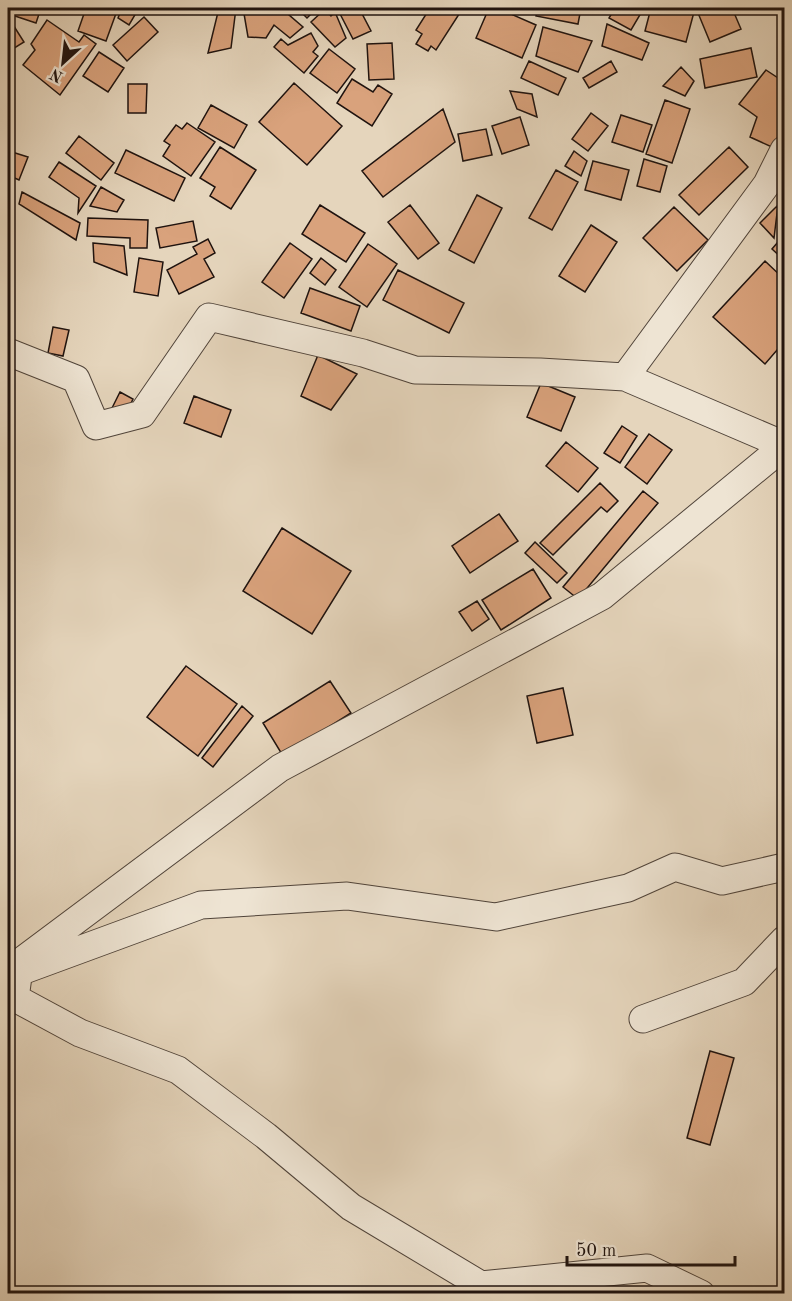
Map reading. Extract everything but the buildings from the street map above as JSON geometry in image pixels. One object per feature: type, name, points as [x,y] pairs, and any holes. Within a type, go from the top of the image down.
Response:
[{"type":"street","points":[[625,377],[767,184],[784,150]]},
{"type":"street","points":[[8,352],[76,380],[96,426],[141,414],[209,317],[363,352],[415,370],[540,372],[625,377],[784,446],[602,596],[280,768],[15,969]]},
{"type":"street","points":[[15,969],[201,906],[347,896],[496,917],[628,888],[675,867],[722,881],[784,867]]},
{"type":"street","points":[[643,1019],[744,982],[784,940]]},
{"type":"street","points":[[15,969],[15,998],[80,1034],[178,1070],[266,1136],[351,1207],[481,1285],[647,1268],[701,1293]]}]
